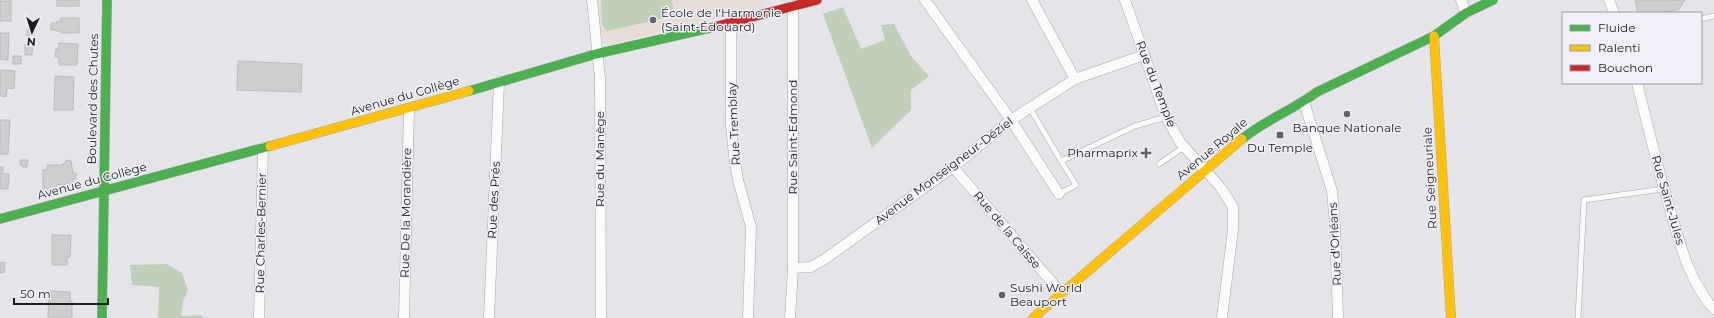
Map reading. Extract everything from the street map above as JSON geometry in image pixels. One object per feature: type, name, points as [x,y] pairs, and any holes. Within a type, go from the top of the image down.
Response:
[{"type":"street","name":"Boulevard des Chutes","points":[[102,318],[107,0]]},
{"type":"street","name":"Rue du Manège","points":[[592,0],[596,54],[600,78],[601,318]]},
{"type":"street","name":"Avenue du Collège","points":[[0,219],[409,108],[596,54],[731,23],[780,5],[793,6],[817,0]]},
{"type":"street","points":[[925,0],[1011,120],[1059,194]]},
{"type":"street","points":[[1032,0],[1074,79]]},
{"type":"street","name":"Rue du Temple","points":[[1125,0],[1166,117],[1184,147],[1221,188],[1233,207],[1233,230],[1222,318]]},
{"type":"street","points":[[1460,0],[1466,13]]},
{"type":"street","name":"Avenue Royale","points":[[1033,318],[1254,129],[1304,102],[1317,92],[1434,36],[1466,13],[1493,0]]},
{"type":"street","points":[[1609,0],[1614,12]]},
{"type":"street","name":"Rue Saint-Edmond","points":[[793,6],[793,268]]},
{"type":"street","name":"Rue Tremblay","points":[[731,23],[732,125],[734,156],[738,180],[751,227],[748,318]]},
{"type":"street","name":"Rue Seigneuriale","points":[[1434,36],[1450,318]]},
{"type":"street","name":"Avenue Monseigneur-Déziel","points":[[793,268],[811,267],[825,260],[953,167],[1011,120],[1074,79],[1144,55]]},
{"type":"street","name":"Rue des Prés","points":[[489,318],[500,82]]},
{"type":"street","name":"Rue Saint-Jules","points":[[1637,84],[1664,189],[1690,272],[1708,303],[1714,310]]},
{"type":"street","name":"Rue d'Orléans","points":[[1304,102],[1332,191],[1336,225],[1338,318]]},
{"type":"street","name":"Rue De la Morandière","points":[[404,318],[409,108]]},
{"type":"street","name":"Rue Charles-Bernier","points":[[259,318],[263,148]]},
{"type":"street","name":"Rue de la Caisse","points":[[953,167],[1062,294]]},
{"type":"street","points":[[790,318],[793,268]]},
{"type":"lane","points":[[1702,19],[1714,16]]},
{"type":"lane","points":[[1030,108],[1076,185],[1059,194]]},
{"type":"lane","points":[[1062,161],[1135,126],[1166,117]]},
{"type":"lane","points":[[1159,164],[1184,147]]},
{"type":"lane","points":[[1578,318],[1584,200],[1664,189]]},
{"type":"shaded area","name":"École de l'Harmonie (Saint-Édouard)","points":[[597,0],[765,0],[765,6],[612,44],[600,35]]},
{"type":"green space","points":[[601,0],[672,0],[674,16],[607,31],[602,25]]},
{"type":"green space","points":[[843,7],[861,49],[885,40],[881,25],[894,24],[911,56],[929,76],[911,90],[911,110],[872,148],[823,14]]},
{"type":"green space","points":[[167,264],[182,273],[188,290],[183,301],[181,316],[201,315],[205,318],[158,318],[159,287],[132,285],[130,265]]},
{"type":"building","points":[[57,0],[79,0],[79,6],[57,6]]},
{"type":"building","points":[[1635,0],[1685,0],[1679,9],[1666,12],[1638,12]]},
{"type":"building","points":[[0,1],[11,1],[11,21],[0,21]]},
{"type":"building","points":[[61,18],[79,18],[79,33],[61,33],[61,31],[51,30],[51,23],[61,21]]},
{"type":"building","points":[[27,30],[34,30],[34,36],[27,36]]},
{"type":"building","points":[[0,33],[9,33],[8,60],[0,59]]},
{"type":"building","points":[[59,43],[78,44],[77,65],[59,65],[59,57],[55,57],[56,49],[59,49]]},
{"type":"building","points":[[25,45],[33,45],[32,55],[25,55]]},
{"type":"building","points":[[13,56],[21,56],[21,64],[13,64]]},
{"type":"building","points":[[238,61],[302,64],[301,92],[237,90]]},
{"type":"building","points":[[0,70],[15,71],[14,89],[7,88],[6,97],[0,96]]},
{"type":"building","points":[[55,76],[74,77],[73,110],[54,110]]},
{"type":"building","points":[[0,120],[10,120],[8,154],[0,154]]},
{"type":"building","points":[[20,160],[28,160],[27,167],[23,167],[20,164]]},
{"type":"building","points":[[67,160],[71,161],[73,173],[76,173],[76,179],[73,179],[72,184],[56,185],[56,193],[43,193],[43,170],[47,170],[47,165],[62,165]]},
{"type":"building","points":[[0,167],[3,167],[3,174],[9,174],[8,189],[0,189]]},
{"type":"building","points":[[52,235],[71,235],[70,257],[67,257],[67,265],[52,265]]},
{"type":"building","points":[[4,262],[5,272],[0,273],[0,263]]},
{"type":"building","points":[[49,291],[70,292],[70,301],[72,301],[72,318],[48,318]]},
{"type":"traffic: fast","points":[[102,318],[107,0]]},
{"type":"traffic: fast","points":[[1242,139],[1260,126],[1317,92],[1434,36],[1466,13],[1493,0]]},
{"type":"traffic: fast","points":[[469,91],[596,54],[710,28]]},
{"type":"traffic: fast","points":[[0,219],[270,146]]},
{"type":"traffic: slow","points":[[1434,36],[1451,318]]},
{"type":"traffic: slow","points":[[270,146],[469,91]]},
{"type":"traffic: slow","points":[[1033,318],[1242,139]]},
{"type":"traffic: jam","points":[[710,28],[817,0]]},
{"type":"place","name":"École de l'Harmonie (Saint-Édouard)","points":[[653,20]]},
{"type":"place","name":"Banque Nationale","points":[[1347,114]]},
{"type":"place","name":"Du Temple","points":[[1280,135]]},
{"type":"place","name":"Pharmaprix","points":[[1146,153]]},
{"type":"place","name":"Sushi World Beauport","points":[[1002,295]]}]
